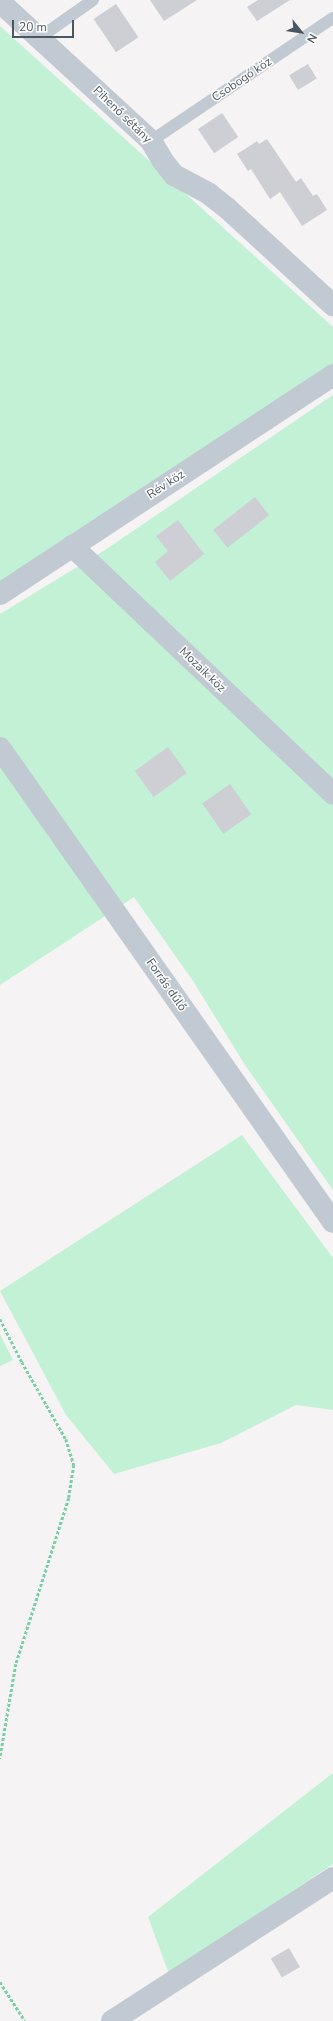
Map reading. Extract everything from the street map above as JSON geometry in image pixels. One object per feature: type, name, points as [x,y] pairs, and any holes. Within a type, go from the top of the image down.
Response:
[{"type":"street","name":"Pihenő sétány","points":[[0,2],[151,141],[174,174],[210,194],[227,208],[333,306]]},
{"type":"street","name":"Rév köz","points":[[0,594],[333,375]]},
{"type":"street","name":"Mozaik köz","points":[[72,546],[333,794]]},
{"type":"street","name":"Forrás dűlő","points":[[0,748],[333,1222]]},
{"type":"street","points":[[112,2021],[333,1878]]},
{"type":"lane","points":[[39,38],[93,0]]},
{"type":"lane","name":"Csobogó köz","points":[[151,141],[333,18]]},
{"type":"path","points":[[0,1320],[66,1439],[74,1465],[68,1498],[16,1664],[0,1759]]},
{"type":"path","points":[[0,1982],[25,2021]]},
{"type":"green space","points":[[0,26],[333,327],[333,368],[0,584]]},
{"type":"green space","points":[[333,395],[333,1190],[245,1065],[193,981],[134,897],[0,985],[0,614],[105,550]]},
{"type":"green space","points":[[242,1135],[333,1258],[333,1410],[296,1405],[221,1443],[114,1474],[66,1415],[0,1291]]},
{"type":"green space","points":[[0,1334],[13,1360],[0,1366]]},
{"type":"green space","points":[[333,1773],[333,1864],[169,1974],[148,1917]]},
{"type":"building","points":[[150,0],[197,0],[164,21]]},
{"type":"building","points":[[258,0],[290,0],[257,21],[247,7]]},
{"type":"building","points":[[116,4],[138,37],[116,52],[94,19]]},
{"type":"building","points":[[308,64],[317,79],[298,90],[289,75]]},
{"type":"building","points":[[222,113],[238,137],[214,153],[198,129]]},
{"type":"building","points":[[267,139],[296,182],[301,178],[313,196],[317,194],[327,210],[302,226],[280,192],[270,199],[251,169],[248,171],[237,154],[257,141],[259,144]]},
{"type":"building","points":[[255,497],[269,515],[227,548],[213,530]]},
{"type":"building","points":[[178,520],[204,554],[170,581],[155,562],[168,551],[156,536]]},
{"type":"building","points":[[168,747],[187,773],[154,797],[135,771]]},
{"type":"building","points":[[230,784],[251,814],[223,834],[202,804]]},
{"type":"building","points":[[289,1948],[300,1967],[282,1978],[271,1958]]}]
